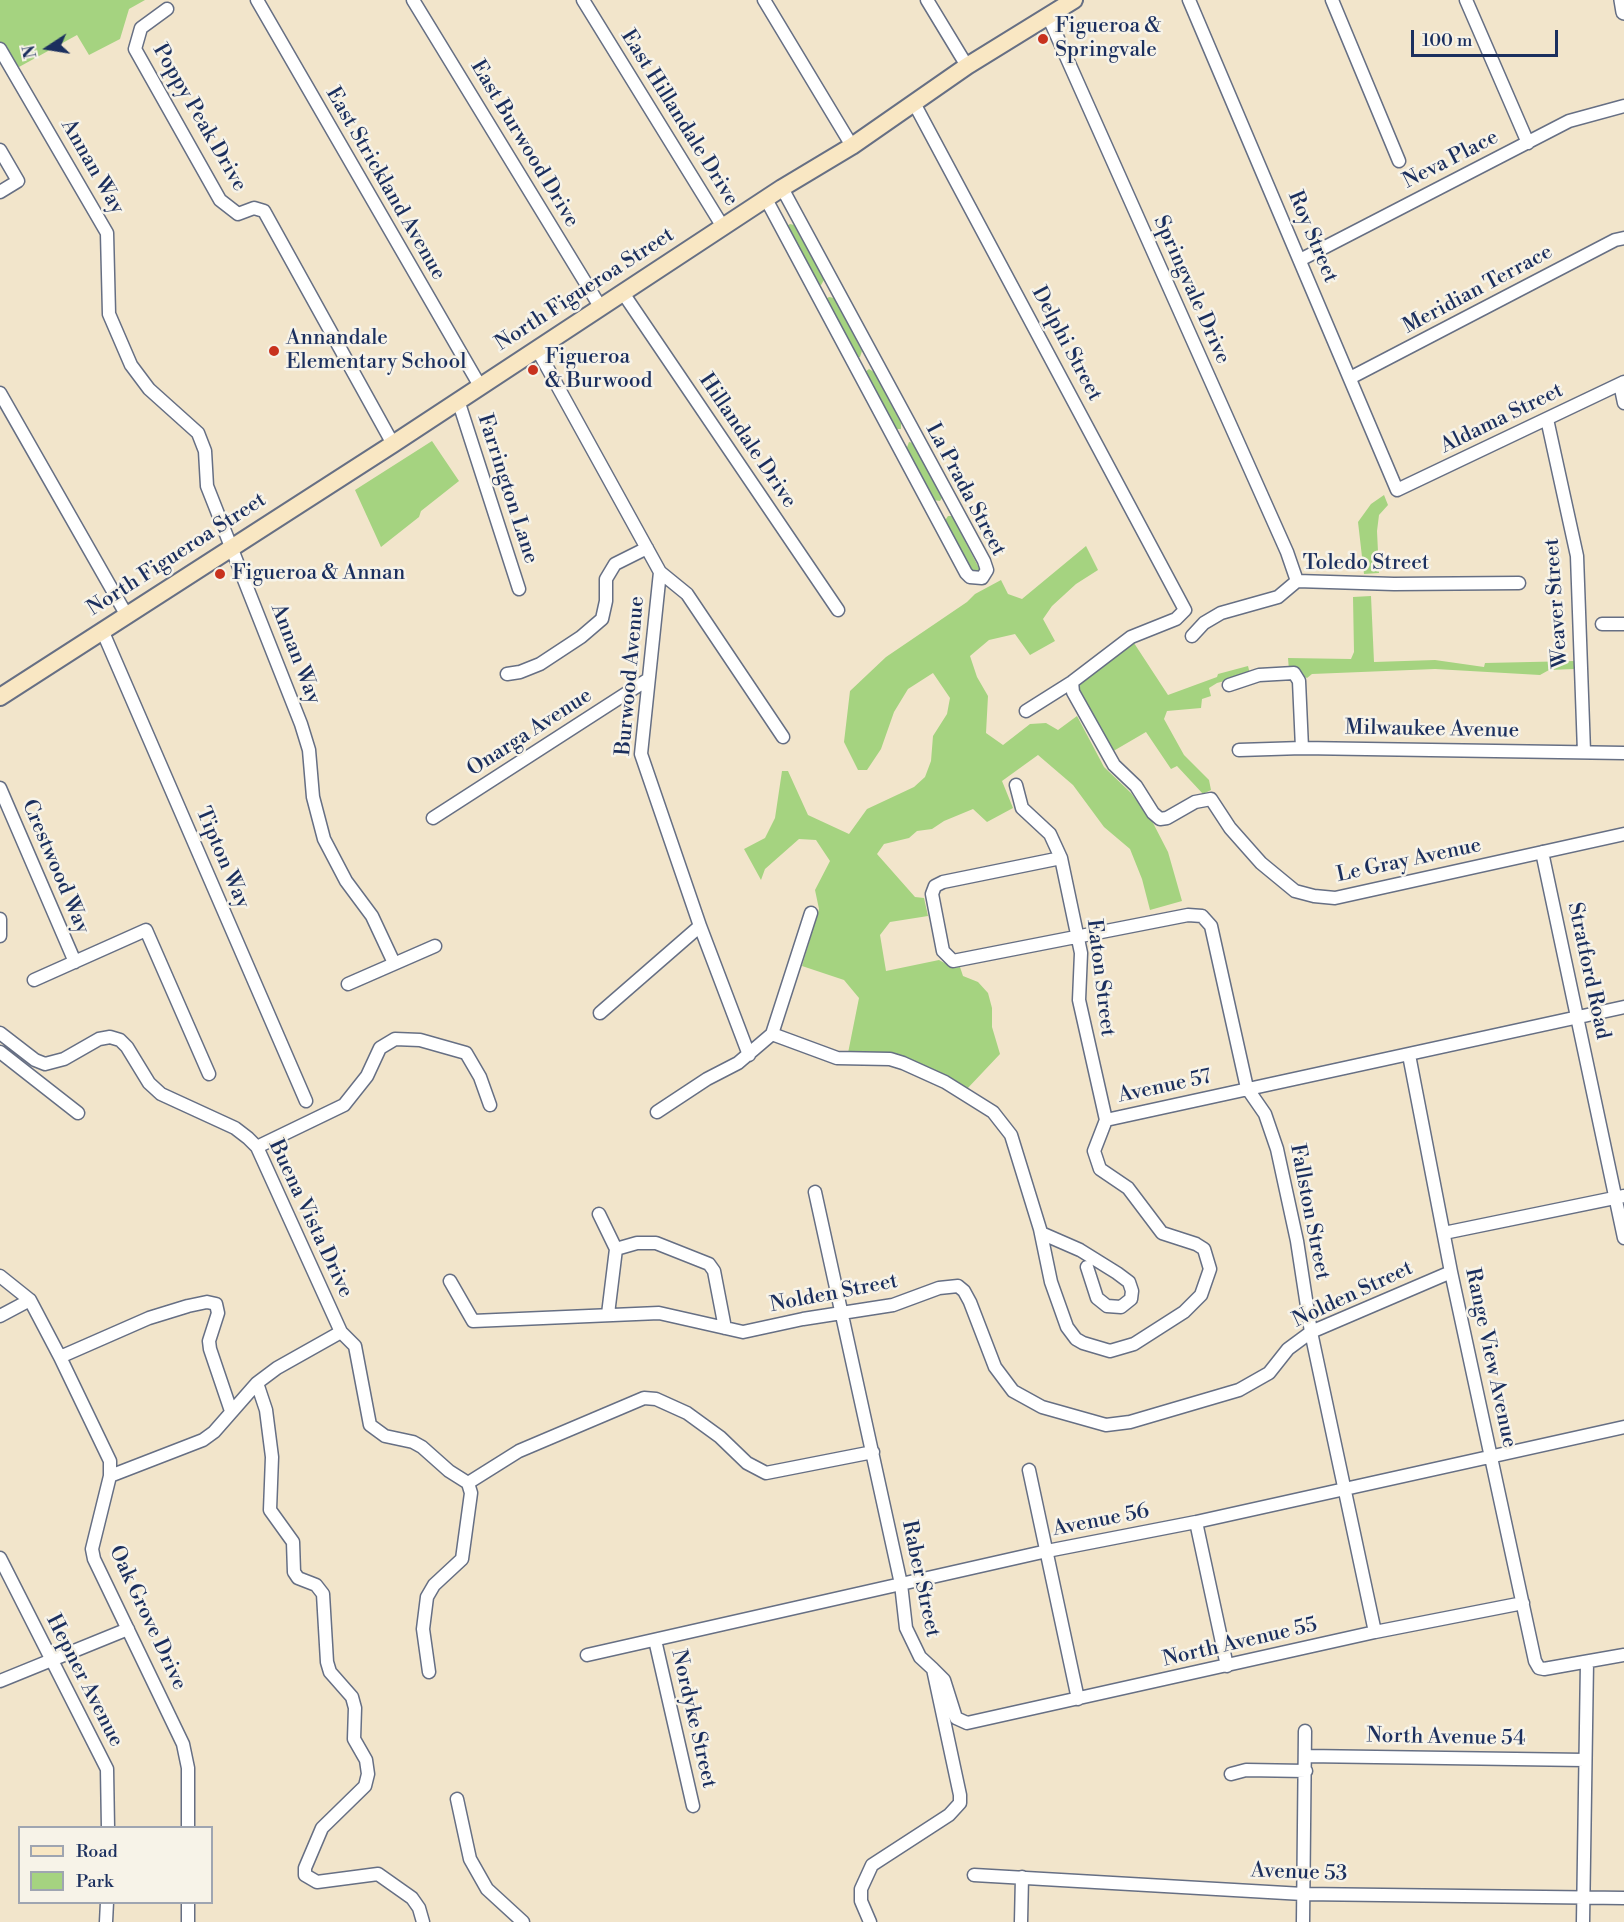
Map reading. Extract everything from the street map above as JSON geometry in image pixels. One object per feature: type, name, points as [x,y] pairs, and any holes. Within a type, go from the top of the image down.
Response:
[{"type":"main road","name":"North Figueroa Street","points":[[2,692],[393,444],[782,188],[852,146],[967,66],[1048,16],[1065,2]]},
{"type":"street","name":"East Strickland Avenue","points":[[257,0],[480,386]]},
{"type":"street","name":"East Burwood Drive","points":[[413,0],[601,308]]},
{"type":"street","name":"East Hillandale Drive","points":[[583,0],[723,227]]},
{"type":"street","points":[[764,0],[852,146]]},
{"type":"street","points":[[927,0],[967,66]]},
{"type":"street","name":"Roy Street","points":[[1189,0],[1397,490]]},
{"type":"street","points":[[1332,0],[1399,161]]},
{"type":"street","points":[[1466,0],[1528,143]]},
{"type":"street","points":[[1622,0],[1624,12]]},
{"type":"street","name":"Poppy Peak Drive","points":[[167,9],[141,28],[135,48],[220,200],[238,214],[254,208],[264,211],[393,444]]},
{"type":"street","name":"Springvale Drive","points":[[1048,16],[1297,581]]},
{"type":"street","name":"Annan Way","points":[[0,49],[107,233],[110,253],[108,303],[119,340],[131,365],[149,389],[198,433],[205,451],[207,486],[301,724],[309,750],[313,797],[324,839],[346,881],[372,916],[394,963]]},
{"type":"street","name":"Delphi Street","points":[[914,103],[1183,604],[1183,615],[1131,637],[1072,682]]},
{"type":"street","name":"Neva Place","points":[[1300,260],[1583,116],[1624,106]]},
{"type":"street","points":[[0,150],[18,181],[0,192]]},
{"type":"street","name":"La Prada Street","points":[[766,199],[936,512],[966,573],[970,578],[982,578],[987,570],[984,561],[951,504],[782,188]]},
{"type":"street","name":"Meridian Terrace","points":[[1350,378],[1615,240],[1624,238]]},
{"type":"street","points":[[818,295],[835,286]]},
{"type":"street","name":"Hillandale Drive","points":[[623,293],[838,610]]},
{"type":"street","name":"Burwood Avenue","points":[[537,349],[660,572],[641,743],[643,765],[749,1055]]},
{"type":"street","points":[[856,367],[872,357]]},
{"type":"street","points":[[1622,383],[1624,403]]},
{"type":"street","name":"Aldama Street","points":[[1397,490],[1622,383]]},
{"type":"street","points":[[0,393],[126,614]]},
{"type":"street","name":"Farrington Lane","points":[[458,400],[519,589]]},
{"type":"street","name":"Weaver Street","points":[[1547,419],[1577,556],[1584,752]]},
{"type":"street","points":[[896,439],[912,430]]},
{"type":"street","points":[[936,512],[951,504]]},
{"type":"street","points":[[507,674],[520,672],[540,664],[581,637],[602,619],[606,600],[606,579],[615,564],[647,548]]},
{"type":"street","points":[[660,572],[687,594],[783,737]]},
{"type":"street","name":"Toledo Street","points":[[1192,636],[1204,623],[1221,613],[1278,597],[1297,581],[1394,584],[1519,583]]},
{"type":"street","points":[[1602,624],[1624,624]]},
{"type":"street","name":"Tipton Way","points":[[102,630],[306,1101]]},
{"type":"street","points":[[1229,685],[1259,675],[1294,673],[1299,681],[1302,748]]},
{"type":"street","name":"Onarga Avenue","points":[[433,818],[648,680]]},
{"type":"street","points":[[1026,711],[1072,682]]},
{"type":"street","name":"Le Gray Avenue","points":[[1072,682],[1072,692],[1114,765],[1136,786],[1153,813],[1160,819],[1167,818],[1195,802],[1211,799],[1243,844],[1269,871],[1295,891],[1335,898],[1624,834]]},
{"type":"street","name":"Milwaukee Avenue","points":[[1239,750],[1302,748],[1624,753]]},
{"type":"street","name":"Eaton Street","points":[[1016,785],[1022,808],[1050,834],[1061,858],[1082,965],[1079,1000],[1106,1120]]},
{"type":"street","name":"Crestwood Way","points":[[0,788],[75,962]]},
{"type":"street","name":"Stratford Road","points":[[1542,852],[1620,1197],[1624,1238]]},
{"type":"street","points":[[1061,858],[943,882],[935,886],[932,894],[943,951],[953,961],[1077,936]]},
{"type":"street","points":[[657,1112],[749,1055],[772,1034],[811,913]]},
{"type":"street","name":"Fallston Street","points":[[1077,936],[1188,915],[1202,916],[1211,926],[1247,1088],[1265,1114],[1278,1149],[1297,1241],[1311,1332],[1375,1632]]},
{"type":"street","points":[[0,918],[0,936]]},
{"type":"street","points":[[600,1013],[700,926]]},
{"type":"street","points":[[34,980],[146,930],[209,1074]]},
{"type":"street","points":[[348,984],[435,946]]},
{"type":"street","name":"Avenue 57","points":[[772,1034],[837,1058],[890,1059],[903,1063],[945,1082],[993,1112],[1011,1135],[1041,1233],[1051,1282],[1063,1318],[1071,1334],[1083,1343],[1110,1351],[1123,1349],[1184,1312],[1201,1295],[1210,1269],[1204,1249],[1196,1244],[1162,1233],[1139,1199],[1116,1179],[1105,1175],[1095,1161],[1094,1151],[1106,1120],[1624,1007]]},
{"type":"street","points":[[0,1033],[35,1060],[27,1072]]},
{"type":"street","name":"Buena Vista Drive","points":[[35,1060],[54,1063],[99,1039],[110,1037],[120,1040],[127,1047],[149,1083],[161,1094],[235,1128],[257,1147],[341,1332],[355,1346],[370,1425],[385,1436],[413,1442],[422,1447],[439,1464],[468,1483]]},
{"type":"street","points":[[257,1147],[344,1105],[362,1084],[380,1048],[395,1039],[420,1040],[456,1048],[466,1053],[480,1077],[490,1105]]},
{"type":"street","points":[[0,1052],[78,1113]]},
{"type":"street","name":"Range View Avenue","points":[[1409,1055],[1451,1272],[1492,1455],[1534,1661],[1539,1668],[1544,1669],[1587,1662]]},
{"type":"street","name":"Raber Street","points":[[815,1192],[901,1584],[906,1628],[912,1645],[920,1657],[933,1669],[960,1803],[949,1815],[872,1865],[861,1889],[861,1901],[870,1922]]},
{"type":"street","points":[[1444,1233],[1620,1197]]},
{"type":"street","points":[[599,1214],[616,1249],[608,1314]]},
{"type":"street","points":[[1041,1233],[1076,1248],[1117,1273],[1129,1282],[1132,1291],[1131,1299],[1121,1307],[1107,1306],[1097,1298],[1087,1267]]},
{"type":"street","points":[[616,1249],[637,1243],[656,1243],[709,1264],[714,1270],[725,1328]]},
{"type":"street","name":"Nolden Street","points":[[450,1281],[473,1321],[659,1313],[743,1332],[803,1318],[893,1305],[951,1285],[958,1286],[970,1302],[994,1367],[1013,1391],[1027,1401],[1059,1413],[1106,1425],[1130,1422],[1239,1390],[1269,1373],[1288,1349],[1311,1332],[1451,1272]]},
{"type":"street","name":"Oak Grove Drive","points":[[0,1276],[30,1300],[110,1461],[110,1476],[92,1549],[94,1559],[186,1752],[188,1826]]},
{"type":"street","points":[[2,1312],[30,1300]]},
{"type":"street","points":[[60,1357],[149,1318],[207,1302],[216,1304],[218,1313],[209,1341],[210,1349],[231,1411]]},
{"type":"street","points":[[110,1476],[202,1440],[214,1432],[256,1383],[277,1368],[341,1332]]},
{"type":"street","points":[[256,1383],[266,1410],[272,1457],[270,1510],[293,1542],[294,1572],[298,1578],[316,1585],[323,1594],[327,1662],[330,1672],[352,1697],[355,1708],[354,1739],[366,1760],[368,1774],[365,1786],[322,1828],[305,1868],[305,1875],[317,1882],[378,1874],[412,1898],[419,1908],[423,1922]]},
{"type":"street","points":[[429,1672],[423,1629],[427,1597],[434,1585],[462,1559],[471,1493],[468,1483],[519,1451],[644,1398],[656,1399],[687,1413],[720,1437],[747,1463],[765,1473],[873,1452]]},
{"type":"street","name":"Avenue 56","points":[[587,1655],[1047,1551],[1196,1522],[1624,1427]]},
{"type":"street","points":[[1029,1470],[1078,1699]]},
{"type":"street","points":[[1196,1522],[1227,1666]]},
{"type":"street","name":"Hepner Avenue","points":[[0,1558],[107,1769],[108,1826]]},
{"type":"street","name":"North Avenue 55","points":[[933,1669],[944,1680],[956,1718],[967,1723],[1375,1632],[1523,1603]]},
{"type":"street","points":[[0,1681],[128,1629]]},
{"type":"street","name":"Nordyke Street","points":[[655,1640],[693,1806]]},
{"type":"street","points":[[1583,1922],[1587,1662],[1624,1655]]},
{"type":"street","points":[[1303,1922],[1305,1731]]},
{"type":"street","name":"North Avenue 54","points":[[1306,1756],[1585,1760]]},
{"type":"street","points":[[1231,1774],[1246,1770],[1306,1771]]},
{"type":"street","points":[[457,1799],[465,1826],[470,1859],[487,1889],[523,1922]]},
{"type":"street","name":"Avenue 53","points":[[974,1875],[1303,1894],[1624,1898]]},
{"type":"street","points":[[1021,1922],[1022,1877]]},
{"type":"street","points":[[106,1922],[107,1904]]},
{"type":"street","points":[[188,1904],[188,1922]]},
{"type":"green space","points":[[0,0],[145,0],[129,9],[120,39],[89,55],[77,35],[19,67],[0,44]]},
{"type":"green space","points":[[794,225],[824,280],[821,285],[818,285],[787,226]]},
{"type":"green space","points":[[834,298],[862,351],[860,357],[857,358],[826,299]]},
{"type":"green space","points":[[869,369],[874,372],[901,423],[901,429],[895,429],[865,372]]},
{"type":"green space","points":[[432,441],[459,481],[381,547],[355,490]]},
{"type":"green space","points":[[909,442],[913,443],[943,496],[940,501],[933,500],[906,450]]},
{"type":"green space","points":[[1384,495],[1388,505],[1379,515],[1377,531],[1379,573],[1364,574],[1358,522],[1371,504]]},
{"type":"green space","points":[[948,516],[952,516],[981,572],[973,574],[944,522]]},
{"type":"green space","points":[[1086,546],[1098,570],[1076,584],[1052,606],[1043,619],[1055,641],[1030,655],[1015,634],[989,640],[970,656],[977,677],[988,696],[986,733],[1003,745],[1030,724],[1046,723],[1058,730],[1077,716],[1104,767],[1131,793],[1152,821],[1168,852],[1182,901],[1150,910],[1142,879],[1130,849],[1104,827],[1073,785],[1038,755],[1002,781],[1013,808],[987,822],[973,809],[944,821],[932,829],[917,831],[909,838],[884,844],[877,854],[915,897],[924,898],[928,916],[890,922],[880,935],[886,971],[939,960],[954,968],[960,967],[963,976],[978,982],[988,993],[992,1008],[992,1027],[1000,1054],[966,1090],[920,1065],[848,1053],[859,998],[844,980],[802,966],[819,909],[815,890],[830,861],[816,840],[799,839],[765,869],[761,880],[744,849],[765,838],[775,818],[782,771],[788,771],[808,815],[849,834],[867,809],[914,787],[925,777],[931,761],[933,736],[947,714],[950,698],[933,673],[908,689],[894,712],[881,749],[867,770],[858,770],[844,742],[850,691],[886,657],[967,602],[975,594],[1001,580],[1008,594],[1022,599]]},
{"type":"green space","points":[[1371,596],[1374,662],[1435,660],[1484,667],[1485,663],[1575,661],[1575,669],[1549,670],[1540,675],[1435,669],[1312,674],[1307,678],[1289,670],[1288,658],[1351,659],[1354,652],[1353,597]]},
{"type":"green space","points":[[1134,643],[1168,695],[1217,677],[1218,674],[1248,666],[1250,674],[1217,683],[1209,688],[1211,696],[1202,699],[1201,708],[1167,711],[1164,719],[1184,755],[1209,780],[1211,790],[1203,794],[1177,766],[1171,769],[1146,732],[1110,753],[1077,689],[1085,678]]},
{"type":"place","name":"Figueroa & Springvale","points":[[1043,39]]},
{"type":"place","name":"Annandale Elementary School","points":[[274,351]]},
{"type":"place","name":"Figueroa & Burwood","points":[[533,370]]},
{"type":"place","name":"Figueroa & Annan","points":[[220,574]]}]
